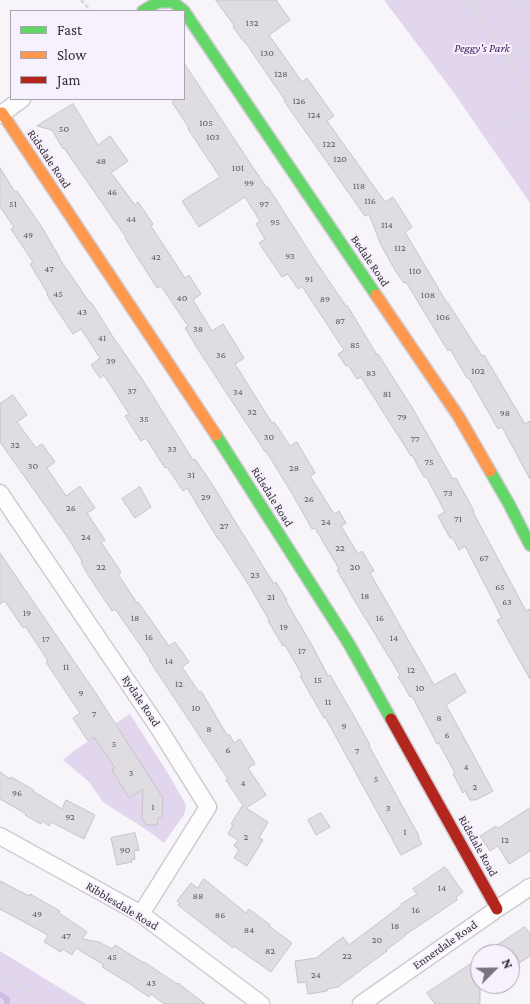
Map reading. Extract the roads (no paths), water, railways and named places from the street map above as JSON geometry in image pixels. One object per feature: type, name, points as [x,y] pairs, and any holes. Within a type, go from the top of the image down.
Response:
[{"type":"street","name":"Bedale Road","points":[[145,10],[158,2],[173,2],[183,10]]},
{"type":"street","name":"Bedale Road","points":[[185,12],[459,417],[530,544]]},
{"type":"street","points":[[1,114],[21,100]]},
{"type":"street","name":"Ridsdale Road","points":[[1,114],[236,465],[349,644],[497,909]]},
{"type":"street","name":"Rydale Road","points":[[0,493],[152,718],[208,807],[141,914]]},
{"type":"street","name":"Ribblesdale Road","points":[[0,836],[141,914],[261,1004]]},
{"type":"street","name":"Ennerdale Road","points":[[361,1004],[530,887]]},
{"type":"waterway","points":[[0,994],[7,999],[7,1004]]},
{"type":"park label","name":"Peggy's Park","points":[[482,48]]}]
